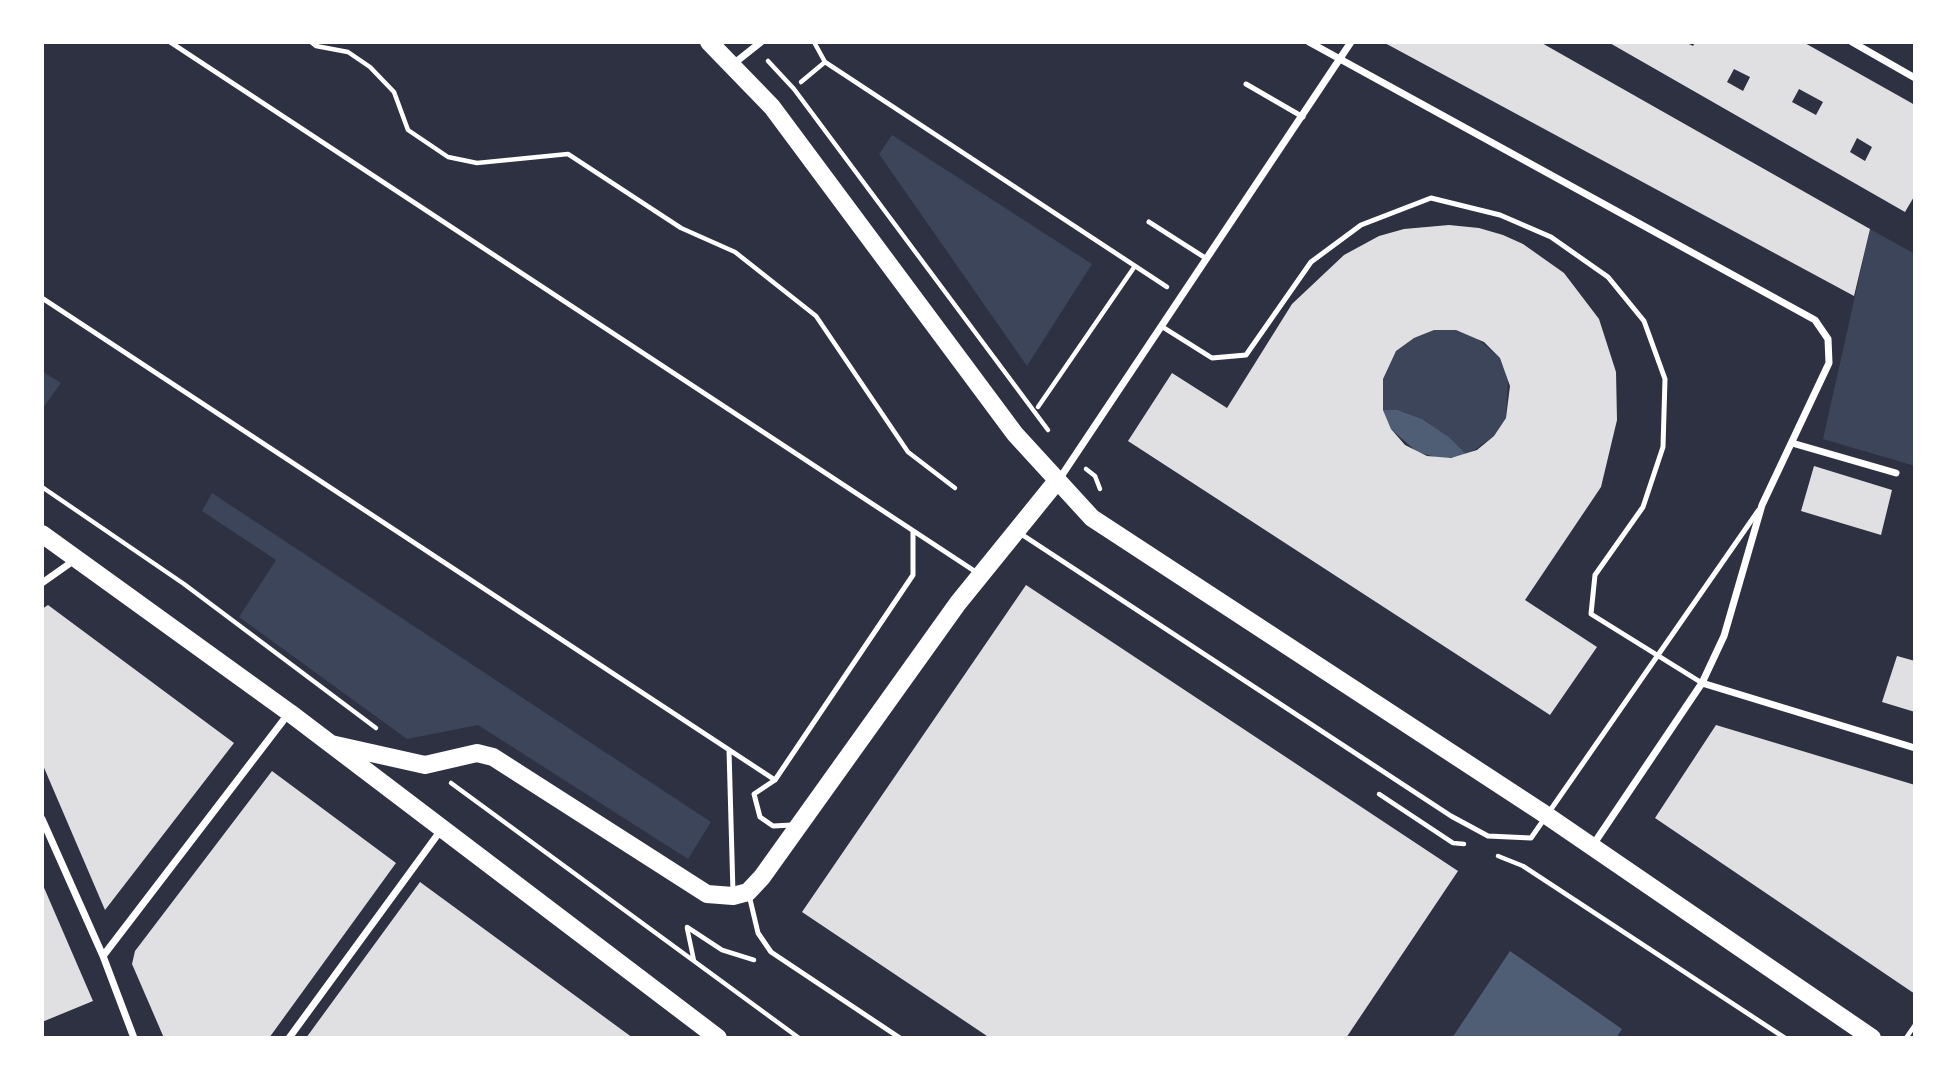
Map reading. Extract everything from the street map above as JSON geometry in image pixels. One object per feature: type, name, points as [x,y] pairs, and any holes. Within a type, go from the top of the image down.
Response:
[{"type":"main road","points":[[709,42],[772,107],[1015,433],[1056,482],[1092,518],[1546,815],[1872,1038]]},
{"type":"main road","points":[[331,744],[425,765],[477,753],[493,757],[707,894],[740,894],[762,877],[958,603],[1056,482]]},
{"type":"main road","points":[[42,534],[290,713],[718,1038]]},
{"type":"street","points":[[1309,42],[1339,61],[1815,320],[1828,339],[1829,363],[1762,505],[1724,636],[1702,682],[1592,847]]},
{"type":"street","points":[[1056,482],[1351,42]]},
{"type":"street","points":[[1852,42],[1915,78]]},
{"type":"street","points":[[732,66],[758,44]]},
{"type":"street","points":[[1792,443],[1896,473]]},
{"type":"street","points":[[42,583],[76,558]]},
{"type":"street","points":[[1702,682],[1915,748]]},
{"type":"street","points":[[103,956],[290,713]]},
{"type":"street","points":[[42,819],[103,956],[133,1038]]},
{"type":"street","points":[[289,1038],[441,830]]},
{"type":"lane","points":[[170,42],[981,575]]},
{"type":"lane","points":[[1246,84],[1303,117]]},
{"type":"lane","points":[[1161,326],[1212,358],[1246,355],[1311,262],[1361,225],[1431,198],[1500,215],[1551,237],[1608,277],[1644,321],[1665,379],[1663,447],[1643,507],[1595,575],[1591,614],[1702,682]]},
{"type":"lane","points":[[1149,222],[1207,259]]},
{"type":"lane","points":[[42,298],[775,780]]},
{"type":"lane","points":[[1018,532],[1451,816],[1488,836],[1531,838],[1762,505]]},
{"type":"lane","points":[[799,825],[773,826],[760,817],[754,794],[775,780],[913,575],[913,531]]},
{"type":"lane","points":[[729,750],[740,894],[758,933],[771,952],[900,1038]]},
{"type":"path","points":[[311,42],[316,47],[348,52],[370,67],[394,93],[408,130],[448,157],[477,163],[568,154],[681,228],[735,252],[816,316],[908,452],[955,488]]},
{"type":"path","points":[[814,42],[825,62],[1182,297]]},
{"type":"path","points":[[758,44],[1033,412],[1073,459]]},
{"type":"path","points":[[801,82],[825,62]]},
{"type":"path","points":[[1038,407],[1135,266]]},
{"type":"path","points":[[694,961],[687,927],[722,950],[765,963]]},
{"type":"path","points":[[1906,1038],[1915,1025]]},
{"type":"shaded area","points":[[892,135],[1092,264],[1027,366],[879,154]]},
{"type":"shaded area","points":[[1870,229],[1915,254],[1915,466],[1823,439]]},
{"type":"shaded area","points":[[1434,330],[1456,330],[1474,336],[1500,358],[1508,378],[1506,418],[1494,436],[1467,455],[1449,437],[1422,419],[1399,410],[1383,410],[1381,390],[1385,369],[1396,351],[1414,338]]},
{"type":"shaded area","points":[[42,371],[61,383],[42,409]]},
{"type":"shaded area","points":[[1383,410],[1398,410],[1422,419],[1449,437],[1467,455],[1442,459],[1417,452],[1391,429]]},
{"type":"shaded area","points":[[212,493],[711,822],[688,859],[478,725],[407,739],[239,617],[276,560],[202,511]]},
{"type":"shaded area","points":[[1510,951],[1622,1029],[1616,1038],[1452,1038]]},
{"type":"building","points":[[1383,42],[1540,42],[1870,229],[1854,296]]},
{"type":"building","points":[[1608,42],[1685,42],[1693,46],[1695,42],[1803,42],[1915,105],[1915,195],[1905,212]],"holes":[[[1734,69],[1750,77],[1743,91],[1727,82]],[[1799,89],[1823,102],[1816,115],[1792,102]],[[1857,138],[1872,147],[1865,161],[1850,152]]]},
{"type":"building","points":[[1449,225],[1479,228],[1523,244],[1564,273],[1599,319],[1616,372],[1617,420],[1601,487],[1525,600],[1597,647],[1550,715],[1128,441],[1172,373],[1227,408],[1292,304],[1344,255],[1379,236],[1404,229]],"holes":[[[1434,330],[1456,330],[1484,342],[1500,358],[1510,386],[1506,418],[1494,436],[1477,450],[1451,458],[1427,456],[1405,445],[1391,429],[1383,410],[1383,379],[1396,351],[1414,338]]]},
{"type":"building","points":[[1814,466],[1892,490],[1881,535],[1801,511]]},
{"type":"building","points":[[1026,585],[1458,871],[1346,1038],[990,1038],[802,912]]},
{"type":"building","points":[[48,605],[234,743],[105,910],[42,763],[42,609]]},
{"type":"building","points":[[1897,656],[1915,661],[1915,712],[1882,702]]},
{"type":"building","points":[[1716,725],[1915,785],[1915,994],[1655,818]]},
{"type":"building","points":[[272,771],[396,863],[269,1038],[164,1038],[132,964],[135,951]]},
{"type":"building","points":[[420,882],[633,1038],[306,1038]]},
{"type":"building","points":[[42,883],[93,1001],[42,1022]]}]
